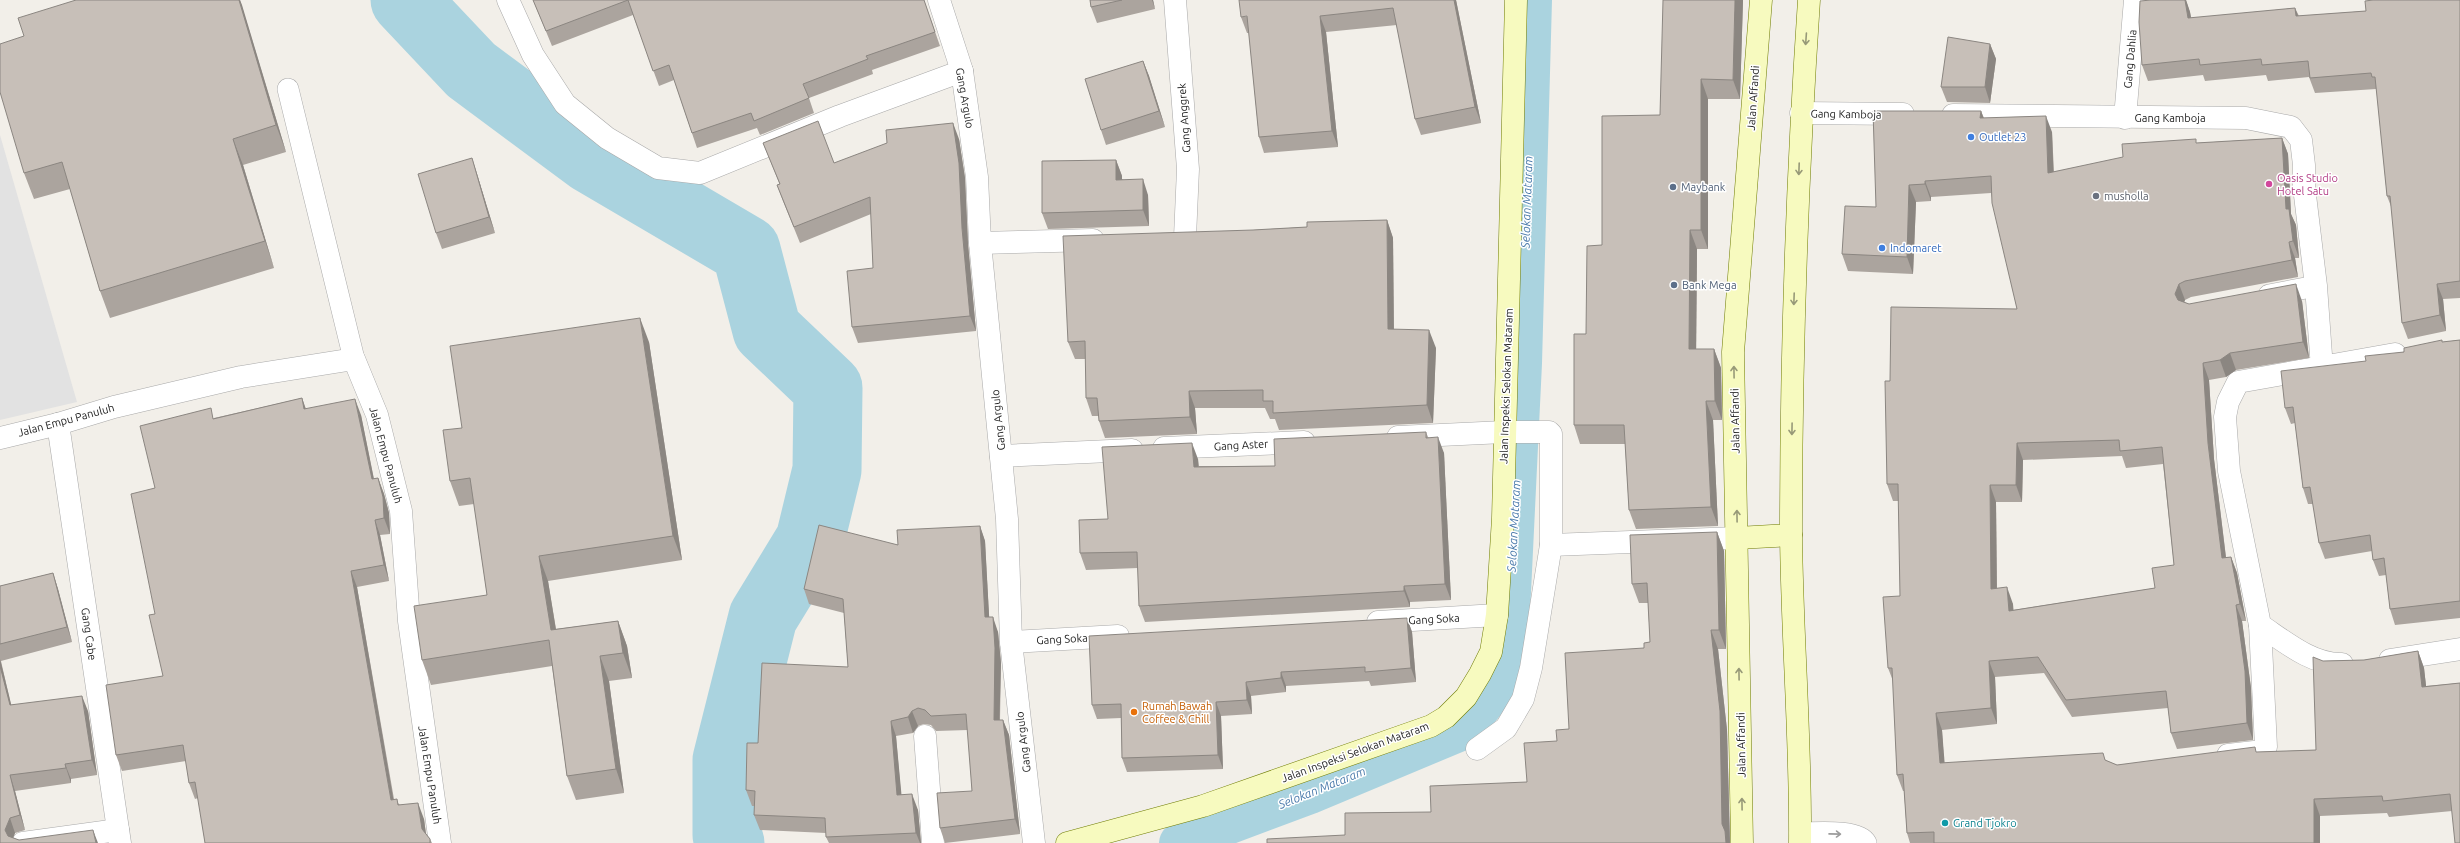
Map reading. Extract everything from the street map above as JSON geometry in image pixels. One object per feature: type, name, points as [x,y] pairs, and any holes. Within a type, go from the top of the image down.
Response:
[{"type":"main road","name":"Jalan Inspeksi Selokan Mataram","points":[[1067,843],[1203,806],[1431,726],[1446,717],[1466,697],[1480,674],[1491,652],[1497,616],[1508,432],[1516,0]]},
{"type":"main road","name":"Jalan Affandi","points":[[1742,843],[1733,352],[1761,0]]},
{"type":"main road","points":[[1800,838],[1791,535],[1794,306],[1801,113],[1809,0]]},
{"type":"main road","points":[[1737,538],[1791,535]]},
{"type":"street","points":[[508,0],[532,55],[565,104],[607,138],[658,168],[700,173],[840,116],[962,71]]},
{"type":"street","name":"Gang Argulo","points":[[939,0],[962,71],[977,177],[980,243],[1007,519],[1011,642],[1034,843]]},
{"type":"street","name":"Gang Anggrek","points":[[1175,0],[1188,169],[1185,237]]},
{"type":"street","name":"Gang Dahlia","points":[[2125,118],[2135,0]]},
{"type":"street","name":"Gang Kamboja","points":[[1801,113],[2125,118],[2246,118],[2291,127],[2301,140],[2304,165],[2304,187],[2316,286],[2322,369]]},
{"type":"street","points":[[1161,238],[1207,236]]},
{"type":"street","points":[[980,243],[1113,239]]},
{"type":"street","points":[[2208,758],[2263,751],[2266,747],[2260,625],[2229,471],[2225,417],[2228,402],[2238,382],[2322,369],[2414,350]]},
{"type":"street","name":"Jalan Empu Panuluh","points":[[0,438],[58,424],[114,407],[241,377],[354,359],[377,415],[401,511],[409,621],[422,724],[440,843]]},
{"type":"street","name":"Gang Cabe","points":[[58,424],[119,836]]},
{"type":"street","points":[[1374,438],[1508,432],[1551,434],[1552,545],[1531,668],[1523,699],[1506,728],[1477,749]]},
{"type":"street","name":"Gang Aster","points":[[1001,456],[1326,441]]},
{"type":"street","points":[[1552,545],[1737,538]]},
{"type":"street","name":"Gang Soka","points":[[1361,623],[1497,616]]},
{"type":"street","points":[[2260,625],[2304,653],[2329,665],[2367,664],[2460,649]]},
{"type":"street","name":"Gang Soka","points":[[1011,642],[1138,635]]},
{"type":"street","points":[[925,736],[933,843]]},
{"type":"street","points":[[23,843],[119,836]]},
{"type":"lane","points":[[288,89],[354,359]]},
{"type":"lane","points":[[2247,299],[2316,286]]},
{"type":"lane","points":[[1800,838],[1854,834],[1864,838],[1866,843]]},
{"type":"shaded area","points":[[0,135],[77,402],[0,420]]},
{"type":"building","points":[[76,0],[239,0],[276,125],[233,139],[265,241],[100,291],[62,162],[24,173],[0,92],[0,44],[24,36],[18,18]]},
{"type":"building","points":[[533,0],[628,0],[546,31]]},
{"type":"building","points":[[628,0],[924,0],[935,32],[866,56],[868,59],[803,84],[809,98],[754,121],[751,113],[692,133],[669,65],[653,71]]},
{"type":"building","points":[[1090,0],[1122,0],[1091,7]]},
{"type":"building","points":[[1239,0],[1454,0],[1475,107],[1415,119],[1393,8],[1320,16],[1332,131],[1259,137],[1247,16],[1241,17]]},
{"type":"building","points":[[1663,0],[1735,0],[1733,80],[1701,79],[1701,230],[1690,230],[1689,349],[1714,349],[1715,401],[1706,401],[1711,507],[1629,510],[1624,425],[1574,425],[1574,334],[1586,334],[1587,246],[1602,245],[1602,116],[1660,115]]},
{"type":"building","points":[[2185,0],[2188,18],[2295,8],[2296,16],[2366,11],[2365,1],[2373,0],[2460,0],[2460,281],[2437,284],[2440,315],[2402,323],[2390,196],[2387,196],[2375,77],[2372,77],[2371,73],[2310,78],[2308,61],[2262,65],[2261,59],[2200,65],[2199,59],[2142,65],[2139,22],[2140,1]]},
{"type":"building","points":[[1948,37],[1990,44],[1985,87],[1941,87]]},
{"type":"building","points":[[1143,61],[1159,111],[1101,130],[1085,79]]},
{"type":"building","points":[[1873,111],[1981,111],[1980,118],[2046,116],[2048,173],[2123,157],[2122,144],[2196,139],[2196,143],[2282,138],[2286,209],[2289,209],[2293,241],[2289,242],[2292,260],[2185,281],[2179,284],[2175,294],[2178,300],[2189,304],[2296,284],[2303,342],[2230,353],[2220,360],[2203,363],[2208,443],[2222,558],[2231,557],[2240,604],[2236,605],[2245,671],[2247,723],[2171,733],[2166,691],[2066,700],[2038,657],[1989,661],[1991,708],[1936,713],[1940,763],[2103,753],[2105,760],[2117,765],[2255,747],[2256,752],[2316,750],[2313,657],[2323,661],[2364,660],[2418,651],[2422,687],[2460,683],[2460,843],[2455,843],[2450,794],[2383,801],[2382,796],[2314,799],[2314,843],[1934,843],[1934,832],[1907,833],[1903,774],[1897,775],[1892,668],[1888,668],[1883,597],[1900,596],[1898,484],[1887,484],[1885,381],[1890,381],[1891,307],[2017,309],[1992,203],[1991,176],[1925,181],[1925,184],[1909,185],[1907,257],[1842,254],[1845,206],[1876,207]],"holes":[[[2119,440],[2120,451],[2162,447],[2174,565],[2152,568],[2155,588],[2009,611],[2007,587],[1991,589],[1990,485],[2016,485],[2017,443]]]},
{"type":"building","points":[[818,121],[834,163],[887,143],[886,130],[953,123],[959,163],[962,228],[970,316],[852,327],[847,271],[873,268],[870,197],[794,227],[777,185],[780,184],[763,143]]},
{"type":"building","points":[[472,158],[489,217],[436,233],[418,174]]},
{"type":"building","points":[[1116,160],[1116,180],[1143,179],[1143,210],[1042,213],[1042,161]]},
{"type":"building","points":[[1387,220],[1388,329],[1429,330],[1427,405],[1273,413],[1273,401],[1263,401],[1263,390],[1189,391],[1190,417],[1099,421],[1097,398],[1086,398],[1085,341],[1068,342],[1063,236],[1253,230],[1307,227],[1307,222]]},
{"type":"building","points":[[640,318],[673,536],[539,556],[551,630],[618,621],[623,653],[600,656],[616,769],[567,776],[549,640],[422,660],[414,606],[487,595],[470,478],[450,481],[443,430],[462,428],[450,346]]},
{"type":"building","points":[[2442,340],[2442,342],[2460,340],[2460,601],[2390,609],[2384,558],[2373,560],[2370,535],[2319,543],[2310,487],[2303,488],[2293,407],[2285,408],[2281,371],[2366,361],[2365,356],[2404,352],[2404,348]]},
{"type":"building","points":[[302,398],[304,409],[355,399],[372,479],[378,478],[383,497],[384,518],[375,520],[384,565],[351,571],[391,800],[397,799],[398,805],[418,803],[422,829],[430,839],[430,843],[205,843],[195,782],[189,783],[183,745],[116,755],[106,685],[163,676],[149,615],[155,614],[131,494],[155,488],[140,426],[211,408],[213,419]]},
{"type":"building","points":[[1426,432],[1426,438],[1438,437],[1445,584],[1404,586],[1404,591],[1139,606],[1137,552],[1080,553],[1079,520],[1108,519],[1102,447],[1192,443],[1194,467],[1275,466],[1274,439]]},
{"type":"building","points":[[819,525],[898,545],[897,530],[980,526],[985,617],[993,617],[995,648],[994,720],[1003,720],[1015,819],[940,828],[937,793],[972,791],[966,714],[931,716],[925,710],[918,708],[912,711],[908,717],[891,721],[897,795],[912,794],[916,833],[826,837],[825,818],[754,815],[755,791],[746,790],[747,743],[758,743],[762,663],[848,667],[843,599],[804,589]]},
{"type":"building","points":[[1717,532],[1719,630],[1711,630],[1720,711],[1722,824],[1725,831],[1726,843],[1267,843],[1267,839],[1345,835],[1345,813],[1431,812],[1430,786],[1527,782],[1524,743],[1557,741],[1556,730],[1569,729],[1565,653],[1644,648],[1644,643],[1650,642],[1647,583],[1632,584],[1630,535]]},
{"type":"building","points":[[53,573],[67,627],[0,644],[0,586]]},
{"type":"building","points":[[1407,618],[1411,668],[1365,672],[1365,667],[1281,672],[1281,678],[1246,682],[1247,700],[1216,702],[1218,755],[1122,758],[1121,704],[1092,705],[1089,636]]},
{"type":"building","points":[[0,666],[10,705],[82,696],[92,760],[65,764],[66,768],[10,775],[20,815],[10,818],[5,830],[8,836],[19,840],[93,830],[96,843],[0,843]]},
{"type":"waterway","points":[[405,0],[471,70],[591,159],[746,250],[767,330],[828,388],[827,470],[810,540],[763,617],[727,760],[727,835],[730,843]]},
{"type":"waterway","name":"Selokan Mataram","points":[[1179,843],[1310,794],[1463,730],[1507,675],[1522,363],[1532,0]]},
{"type":"place","name":"Outlet 23","points":[[1971,137]]},
{"type":"place","name":"Oasis Studio Hotel Satu","points":[[2269,184]]},
{"type":"place","name":"Maybank","points":[[1673,187]]},
{"type":"place","name":"musholla","points":[[2096,196]]},
{"type":"place","name":"Indomaret","points":[[1882,248]]},
{"type":"place","name":"Bank Mega","points":[[1674,285]]},
{"type":"place","name":"Rumah Bawah Coffee & Chill","points":[[1134,712]]},
{"type":"place","name":"Grand Tjokro","points":[[1945,823]]}]
